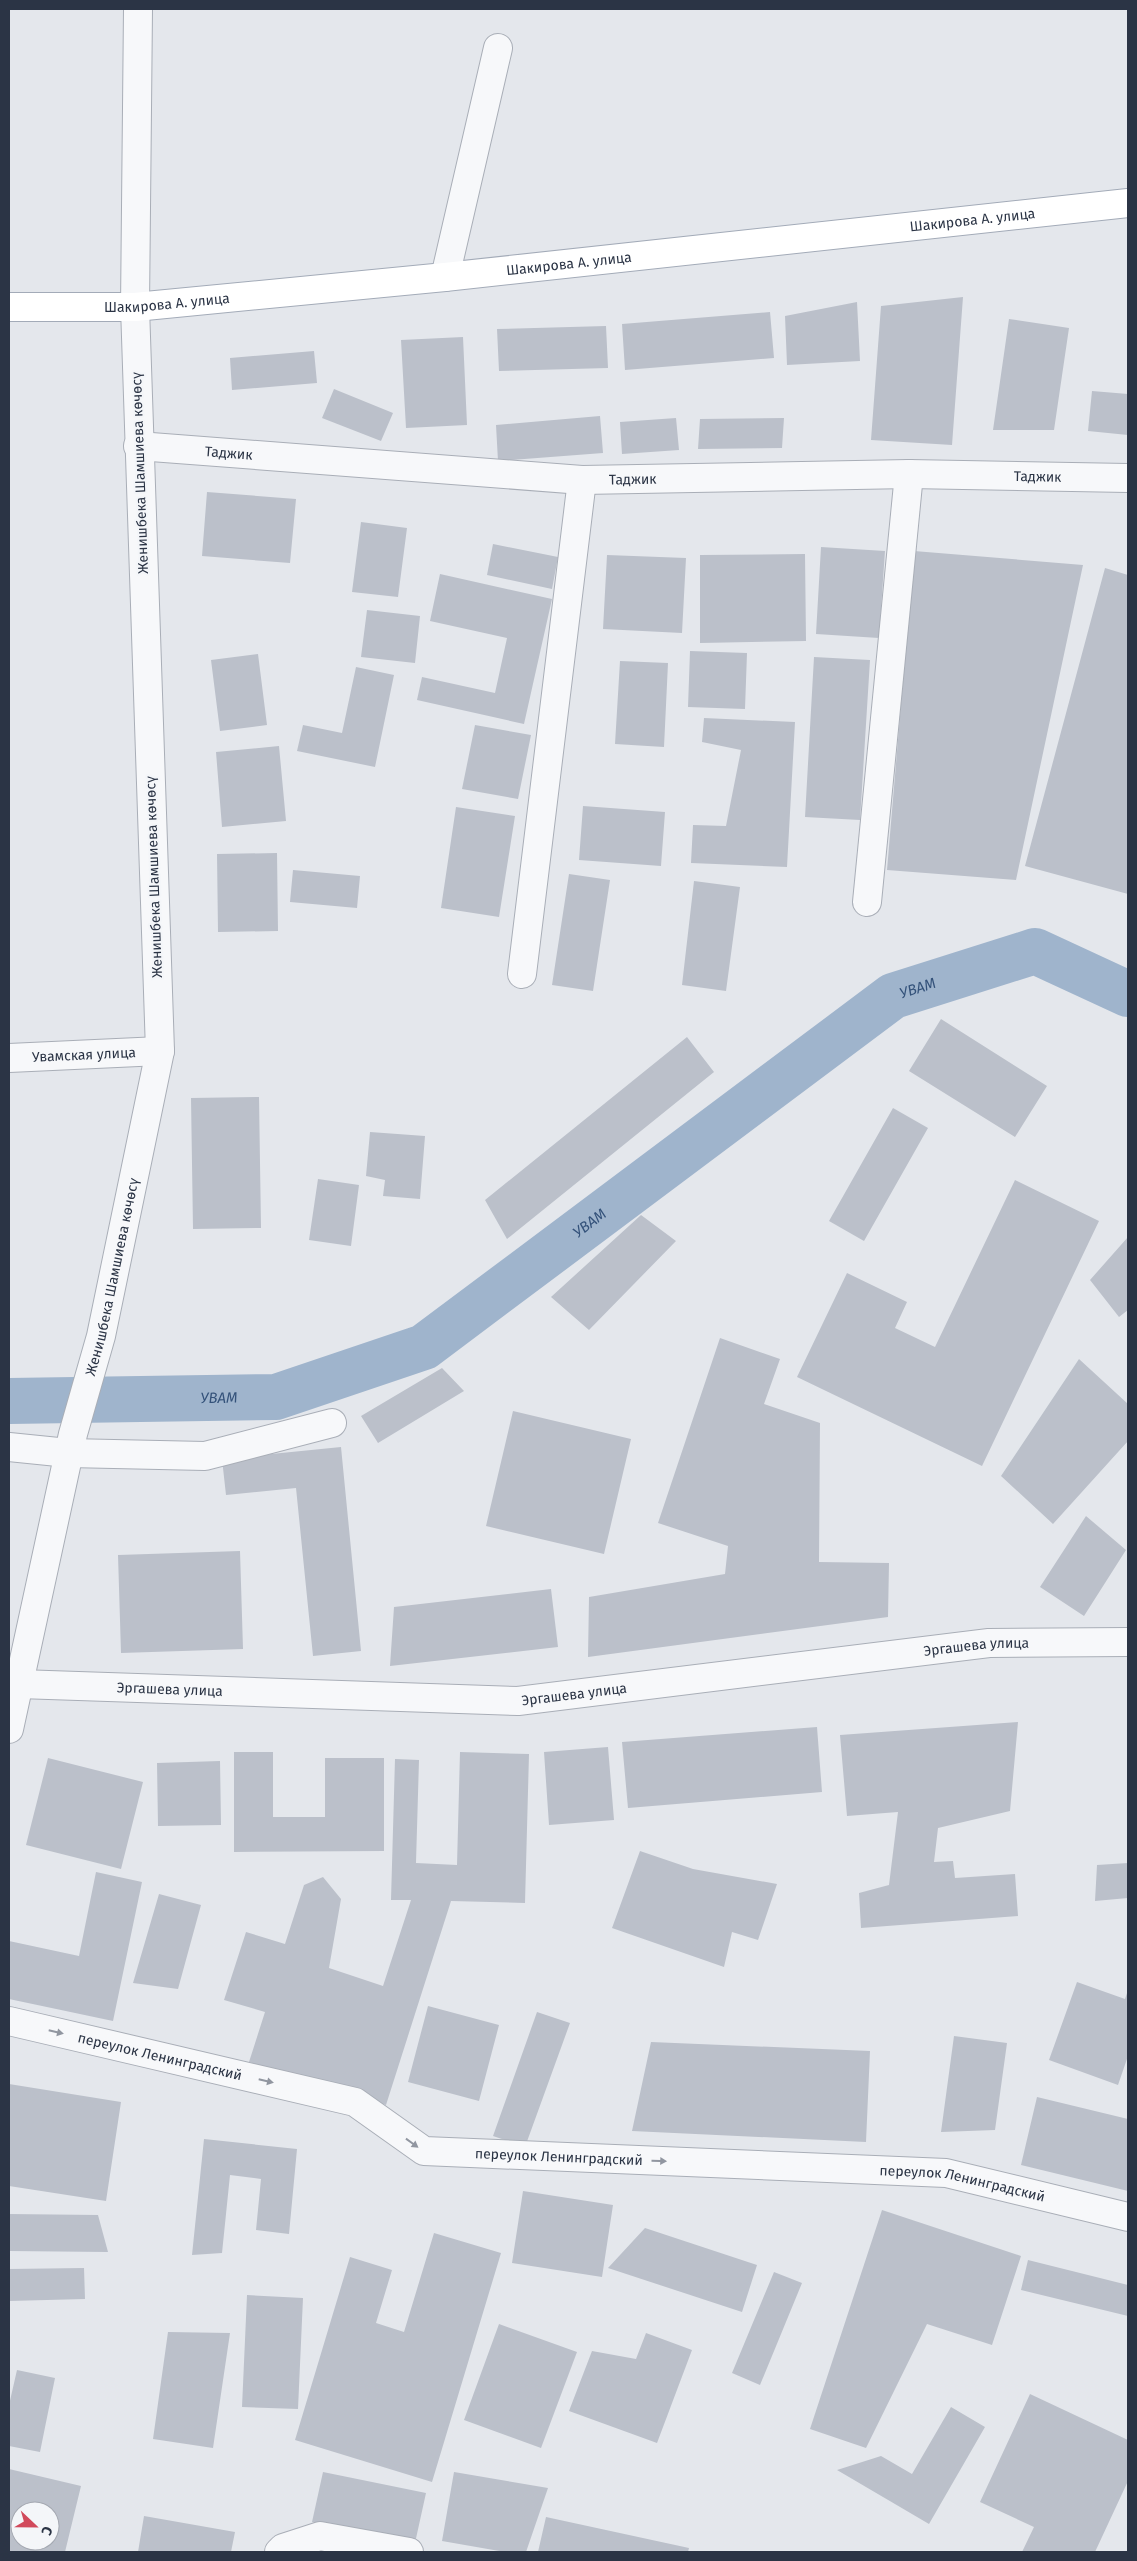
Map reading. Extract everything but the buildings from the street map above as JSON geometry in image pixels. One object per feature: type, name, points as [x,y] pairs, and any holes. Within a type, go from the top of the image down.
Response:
[{"type":"main road","name":"Шакирова А. улица","points":[[9,307],[135,307],[445,277],[1128,203]]},
{"type":"street","name":"Женишбека Шамшиева көчөсү","points":[[9,1729],[70,1444],[102,1336],[160,1051],[138,446],[135,307],[138,9]]},
{"type":"street","points":[[445,277],[498,48]]},
{"type":"street","name":"Таджик","points":[[138,446],[582,480],[909,474],[1128,478]]},
{"type":"street","points":[[867,902],[909,474]]},
{"type":"street","points":[[522,974],[582,480]]},
{"type":"street","name":"Увамская улица","points":[[9,1058],[160,1051]]},
{"type":"street","points":[[9,1447],[70,1444],[205,1456],[332,1423]]},
{"type":"street","name":"Эргашева улица","points":[[19,1684],[518,1700],[989,1643],[1128,1642]]},
{"type":"street","name":"переулок Ленинградский","points":[[9,2021],[355,2102],[424,2151],[946,2173],[1128,2217]]},
{"type":"street","points":[[278,2552],[282,2548],[320,2536],[409,2552]]},
{"type":"waterway","name":"УВАМ","points":[[9,1401],[276,1397],[424,1347],[893,996],[1035,951],[1128,994]]}]
